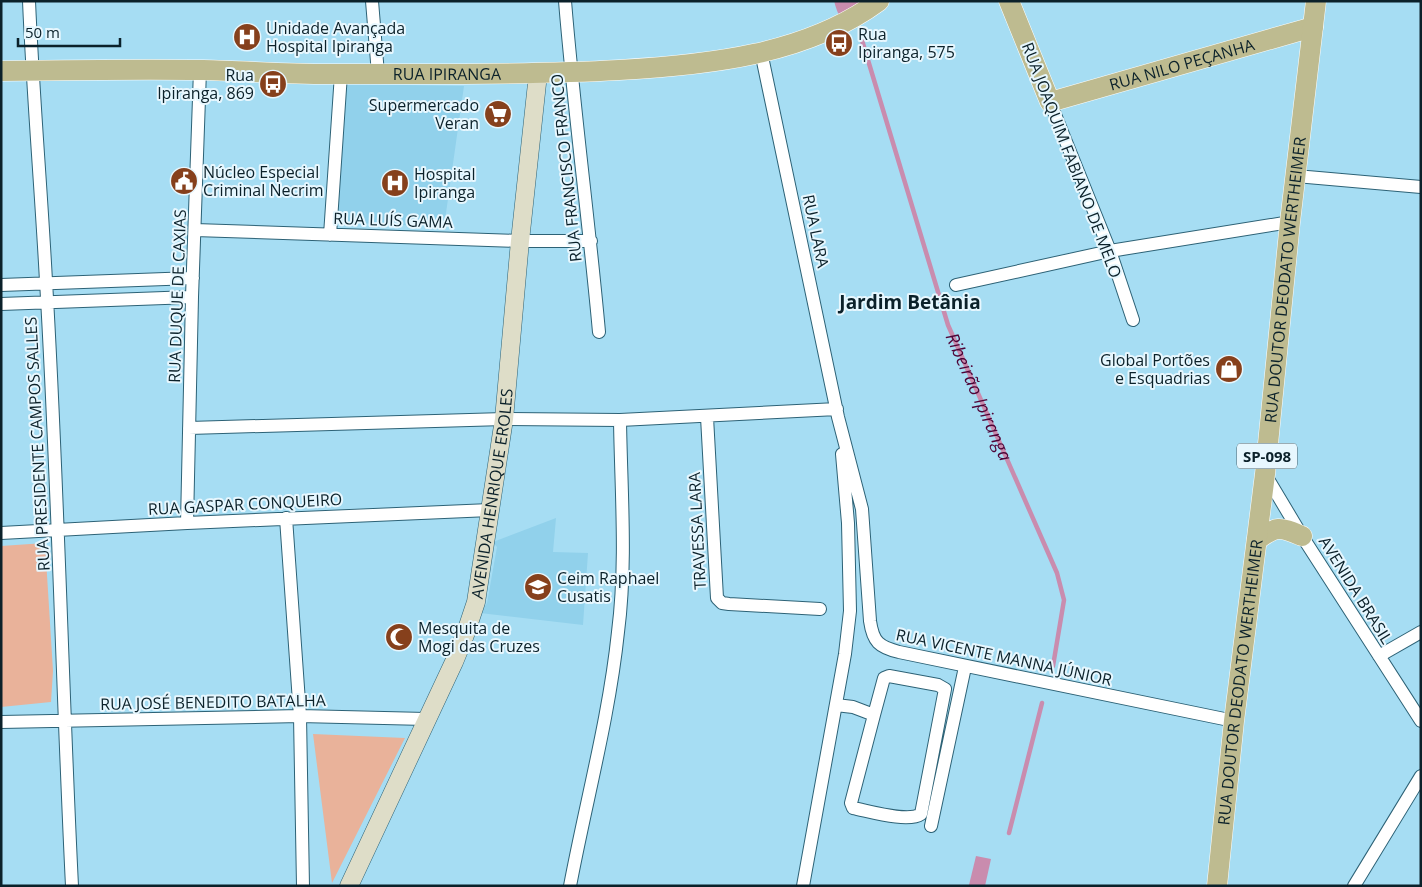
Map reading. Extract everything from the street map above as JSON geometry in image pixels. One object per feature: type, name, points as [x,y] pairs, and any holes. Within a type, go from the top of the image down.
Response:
[{"type":"main road","name":"RUA IPIRANGA","points":[[1,71],[200,70],[341,74],[538,74],[660,68],[702,63],[761,52],[820,34],[861,15],[879,1]]},
{"type":"main road","name":"RUA JOAQUIM FABIANO DE MELO","points":[[1010,1],[1050,102]]},
{"type":"main road","name":"RUA DOUTOR DEODATO WERTHEIMER","points":[[1217,886],[1234,721],[1265,474],[1290,222],[1316,1]]},
{"type":"main road","name":"RUA NILO PEÇANHA","points":[[1050,102],[1313,27]]},
{"type":"main road","name":"AVENIDA HENRIQUE EROLES","points":[[349,886],[454,662],[476,602],[504,419],[520,241],[538,74]]},
{"type":"main road","points":[[1257,540],[1270,530],[1279,528],[1302,536]]},
{"type":"street","name":"RUA PRESIDENTE CAMPOS SALLES","points":[[29,1],[47,302],[72,886]]},
{"type":"street","points":[[372,1],[378,74]]},
{"type":"street","name":"RUA FRANCISCO FRANCO","points":[[566,1],[571,73],[591,241],[599,332]]},
{"type":"street","name":"RUA LARA","points":[[761,52],[838,413]]},
{"type":"street","name":"RUA DUQUE DE CAXIAS","points":[[187,522],[200,70]]},
{"type":"street","points":[[330,235],[341,74]]},
{"type":"street","name":"RUA JOAQUIM FABIANO DE MELO","points":[[1050,102],[1110,251],[1134,320]]},
{"type":"street","points":[[1296,176],[1421,187]]},
{"type":"street","points":[[956,285],[1110,251],[1290,222]]},
{"type":"street","name":"RUA LUÍS GAMA","points":[[195,230],[520,241],[591,241]]},
{"type":"street","points":[[1,285],[193,278]]},
{"type":"street","points":[[1,304],[192,297]]},
{"type":"street","points":[[189,428],[504,419],[620,420],[838,413],[848,524],[850,611],[845,654],[803,886]]},
{"type":"street","name":"RUA VICENTE MANNA JÚNIOR","points":[[838,413],[862,509],[872,633],[878,644],[888,649],[964,666],[1234,721]]},
{"type":"street","name":"TRAVESSA LARA","points":[[707,417],[716,598],[722,603],[729,604],[820,609]]},
{"type":"street","points":[[570,886],[609,701],[618,632],[623,573],[620,420]]},
{"type":"street","name":"AVENIDA BRASIL","points":[[1265,474],[1302,536],[1421,721]]},
{"type":"street","name":"RUA GASPAR CONQUEIRO","points":[[1,533],[187,522],[490,510]]},
{"type":"street","points":[[286,518],[300,716],[303,886]]},
{"type":"street","points":[[1379,656],[1421,632]]},
{"type":"street","points":[[930,826],[964,666]]},
{"type":"street","points":[[889,676],[945,688],[921,814],[916,818],[906,818],[853,808],[850,803],[874,715],[884,678],[889,676]]},
{"type":"street","points":[[836,705],[853,707],[874,715]]},
{"type":"street","name":"RUA JOSÉ BENEDITO BATALHA","points":[[1,722],[300,716],[426,719]]},
{"type":"street","points":[[1354,886],[1421,776]]},
{"type":"shaded area","name":"Hospital Ipiranga","points":[[347,84],[464,86],[444,227],[337,222]]},
{"type":"shaded area","name":"Ceim Raphael Cusatis","points":[[556,518],[553,552],[588,553],[583,625],[480,613],[487,603],[497,547],[493,542]]},
{"type":"shaded area","points":[[45,543],[53,671],[51,702],[1,707],[1,546]]},
{"type":"shaded area","points":[[313,734],[405,738],[332,883]]},
{"type":"shaded area","points":[[976,856],[991,859],[985,886],[969,885]]},
{"type":"waterway","name":"Ribeirão Ipiranga","points":[[847,1],[849,7]]},
{"type":"waterway","name":"Ribeirão Ipiranga","points":[[861,37],[948,325],[1057,573],[1064,600],[1053,666]]},
{"type":"waterway","points":[[1009,833],[1042,703]]},
{"type":"place","name":"Unidade Avançada Hospital Ipiranga","points":[[247,37]]},
{"type":"place","name":"Rua Ipiranga, 575","points":[[839,43]]},
{"type":"place","name":"Rua Ipiranga, 869","points":[[273,84]]},
{"type":"place","name":"Supermercado Veran","points":[[498,114]]},
{"type":"place","name":"Núcleo Especial Criminal Necrim","points":[[184,181]]},
{"type":"place","name":"Hospital Ipiranga","points":[[395,183]]},
{"type":"place","name":"Global Portões e Esquadrias","points":[[1229,369]]},
{"type":"place","name":"Ceim Raphael Cusatis","points":[[538,587]]},
{"type":"place","name":"Mesquita de Mogi das Cruzes","points":[[399,637]]},
{"type":"district","name":"Jardim Betânia","points":[[910,302]]}]
